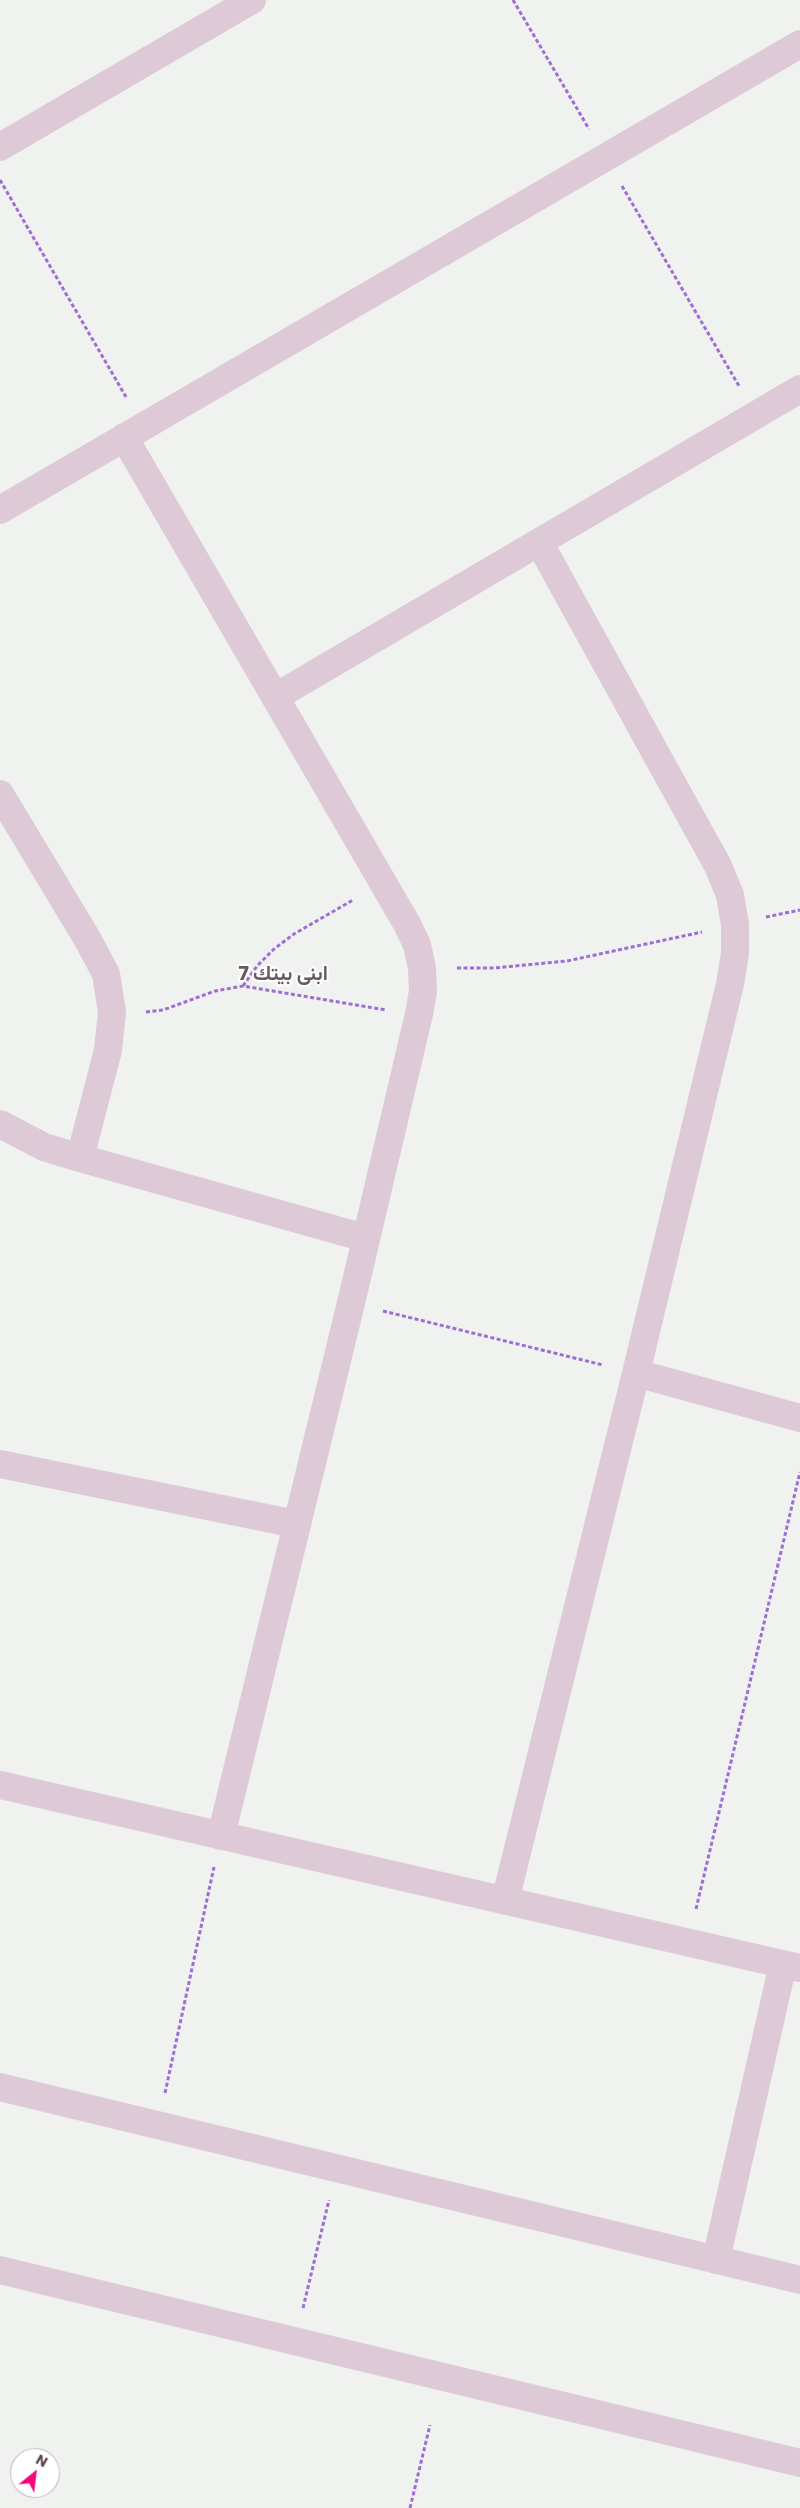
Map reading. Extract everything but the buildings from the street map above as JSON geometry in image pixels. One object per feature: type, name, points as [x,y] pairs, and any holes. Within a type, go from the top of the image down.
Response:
[{"type":"street","points":[[0,147],[252,0]]},
{"type":"street","points":[[0,510],[800,44]]},
{"type":"street","points":[[277,696],[799,391]]},
{"type":"street","points":[[134,432],[277,696],[385,884],[414,938],[422,968],[423,991],[419,1014],[351,1303],[221,1836]]},
{"type":"street","points":[[505,1901],[636,1373],[730,984],[735,954],[735,924],[730,895],[718,866],[539,542]]},
{"type":"street","points":[[0,794],[88,940],[106,974],[112,1012],[108,1050],[80,1158]]},
{"type":"street","points":[[0,1124],[44,1147],[365,1238]]},
{"type":"street","points":[[636,1373],[800,1418]]},
{"type":"street","points":[[0,1464],[296,1524]]},
{"type":"street","points":[[0,1786],[791,1966],[716,2260]]},
{"type":"street","points":[[0,2087],[800,2280]]},
{"type":"street","points":[[0,2270],[800,2463]]},
{"type":"path","points":[[513,0],[756,415]]},
{"type":"path","points":[[0,179],[134,432]]},
{"type":"path","points":[[243,986],[257,966],[274,948],[338,908],[385,884]]},
{"type":"path","points":[[422,968],[494,968],[566,961],[800,910]]},
{"type":"path","points":[[112,1012],[163,1010],[215,991],[243,986],[301,997],[419,1014]]},
{"type":"path","points":[[351,1303],[636,1373]]},
{"type":"path","points":[[688,1943],[800,1472]]},
{"type":"path","points":[[158,2125],[221,1836]]},
{"type":"path","points":[[295,2341],[336,2168]]},
{"type":"path","points":[[410,2508],[430,2424]]},
{"type":"district","name":"ابنى بيتك 7","points":[[283,975]]}]
